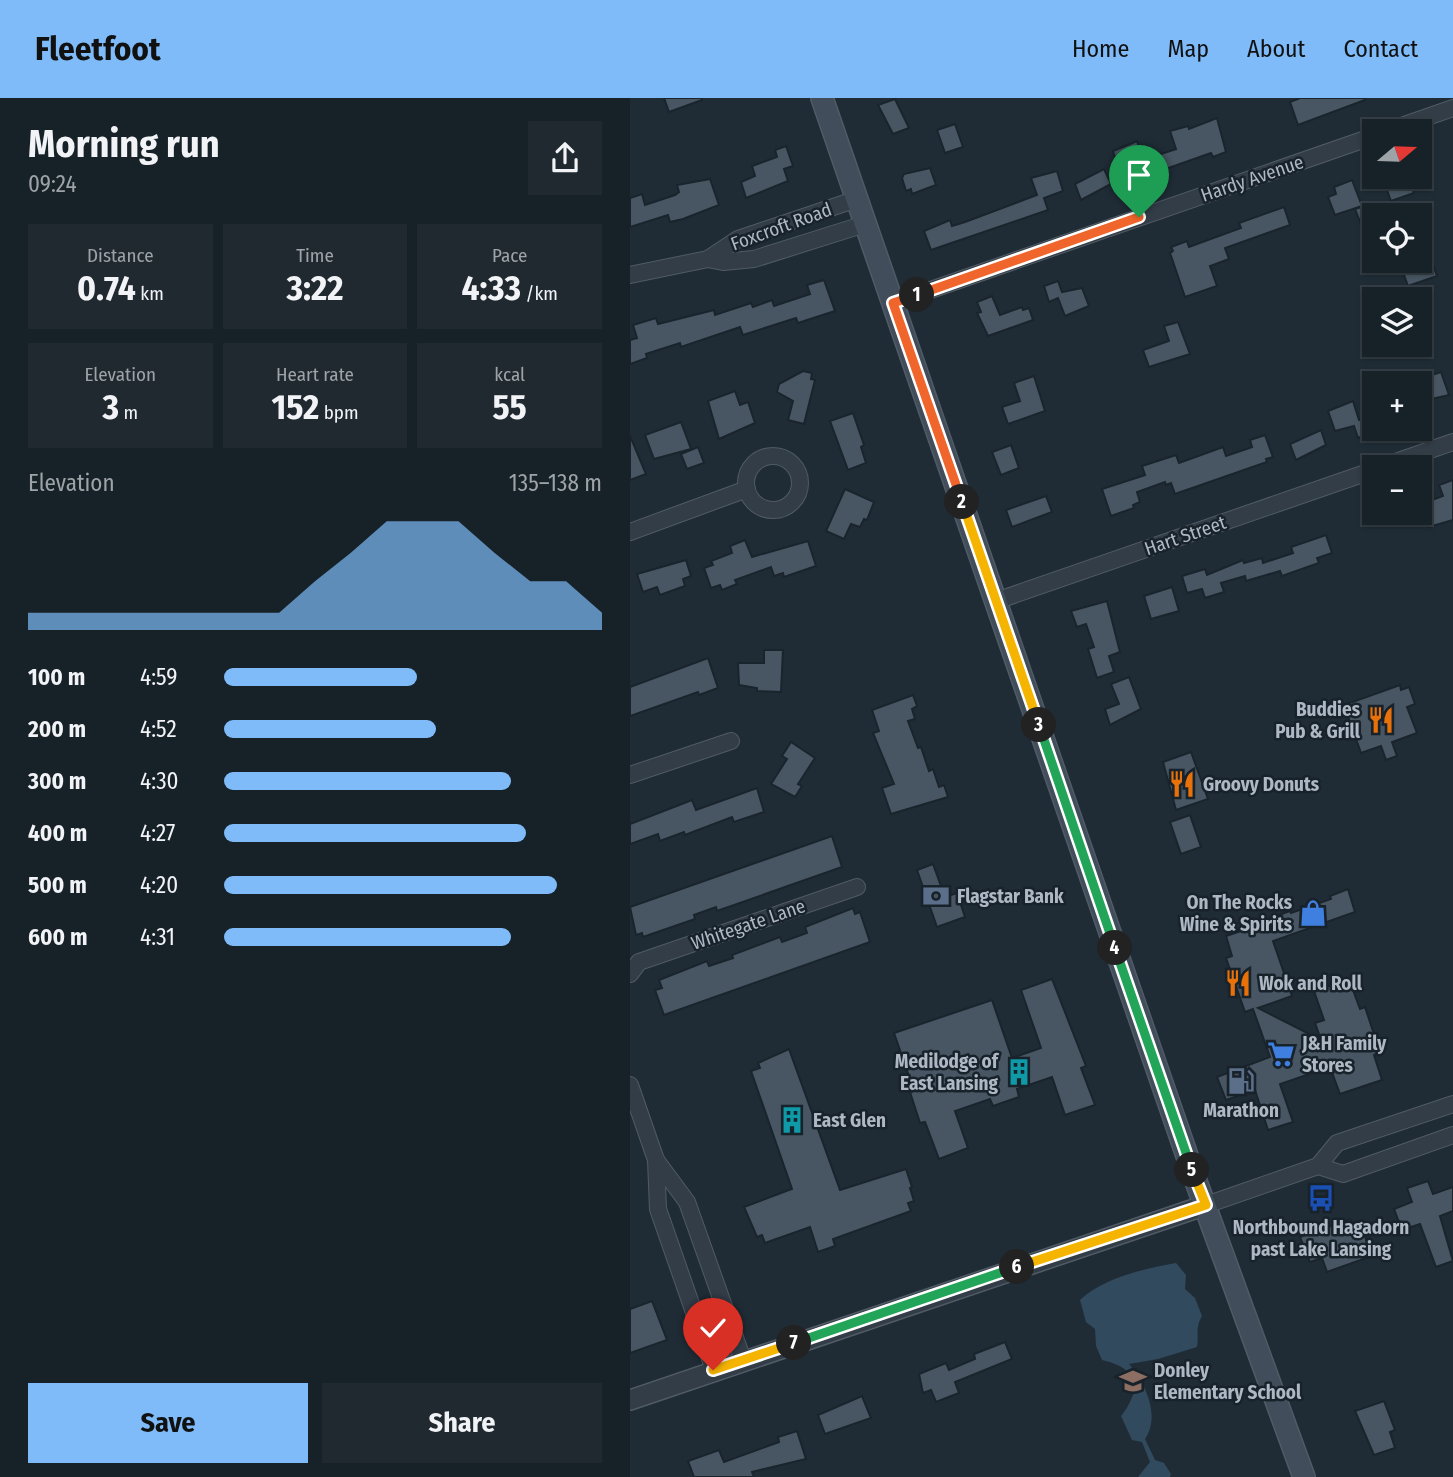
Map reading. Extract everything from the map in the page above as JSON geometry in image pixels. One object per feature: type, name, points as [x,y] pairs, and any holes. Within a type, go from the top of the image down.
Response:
[{"type":"main road","points":[[822,98],[1206,1205],[1304,1477]]},
{"type":"street","points":[[1421,119],[1453,108]]},
{"type":"street","name":"Hardy Avenue","points":[[893,303],[1362,140]]},
{"type":"street","name":"Foxcroft Road","points":[[630,275],[708,259],[738,239],[857,199]]},
{"type":"street","name":"Foxcroft Road","points":[[708,259],[723,262],[754,259],[865,224]]},
{"type":"street","points":[[1416,455],[1453,442]]},
{"type":"street","name":"Hart Street","points":[[996,601],[1362,474]]},
{"type":"street","points":[[630,532],[747,489]]},
{"type":"street","points":[[630,775],[731,741]]},
{"type":"street","name":"Whitegate Lane","points":[[633,965],[857,887]]},
{"type":"street","points":[[630,1085],[656,1160],[658,1209],[713,1370]]},
{"type":"street","points":[[630,1400],[1318,1166],[1337,1143],[1453,1104]]},
{"type":"street","points":[[1318,1166],[1343,1174],[1453,1135]]},
{"type":"street","points":[[656,1160],[687,1202],[743,1360]]},
{"type":"water","points":[[1176,1263],[1186,1275],[1185,1289],[1195,1298],[1202,1316],[1197,1347],[1158,1359],[1129,1364],[1149,1400],[1152,1420],[1145,1439],[1155,1460],[1164,1463],[1171,1474],[1170,1477],[1138,1477],[1150,1462],[1142,1442],[1132,1440],[1121,1416],[1132,1397],[1133,1380],[1123,1368],[1102,1360],[1096,1346],[1095,1329],[1086,1322],[1080,1300],[1089,1292],[1113,1280]]},
{"type":"building","points":[[664,98],[702,98],[702,100],[669,112]]},
{"type":"building","points":[[1300,98],[1365,100],[1298,125],[1290,102]]},
{"type":"building","points":[[895,99],[909,128],[893,134],[878,105]]},
{"type":"building","points":[[1217,118],[1226,152],[1213,157],[1211,153],[1143,177],[1139,164],[1119,171],[1113,151],[1137,141],[1143,160],[1176,149],[1170,131],[1188,126],[1189,129]]},
{"type":"building","points":[[955,124],[963,147],[945,153],[937,130]]},
{"type":"building","points":[[786,146],[793,166],[784,169],[788,181],[746,198],[741,182],[755,176],[752,166],[777,157],[775,150]]},
{"type":"building","points":[[930,168],[936,185],[912,194],[911,189],[906,191],[902,178],[904,174]]},
{"type":"building","points":[[1104,169],[1111,184],[1081,200],[1075,184]]},
{"type":"building","points":[[1057,171],[1063,191],[1044,198],[1048,210],[931,250],[924,231],[950,220],[952,226],[965,222],[1037,195],[1031,178]]},
{"type":"building","points":[[710,179],[719,205],[683,219],[670,222],[668,215],[630,227],[630,198],[642,194],[645,205],[675,195],[679,192],[677,185]]},
{"type":"building","points":[[1352,180],[1362,206],[1335,215],[1328,197],[1336,194],[1334,187]]},
{"type":"building","points":[[1387,189],[1412,189],[1414,193],[1391,201]]},
{"type":"building","points":[[1284,207],[1290,225],[1225,248],[1229,259],[1210,266],[1217,286],[1185,297],[1170,253],[1173,251],[1171,247],[1187,241],[1189,247],[1241,228],[1239,223]]},
{"type":"building","points":[[1362,207],[1362,224],[1361,224],[1355,209]]},
{"type":"building","points":[[1432,262],[1437,276],[1408,286],[1403,273],[1432,273]]},
{"type":"building","points":[[824,280],[835,311],[798,323],[796,318],[743,335],[740,327],[681,347],[680,343],[646,354],[647,358],[630,364],[630,340],[637,338],[633,325],[656,318],[658,324],[714,310],[715,315],[751,303],[753,307],[772,300],[774,306],[810,294],[807,285]]},
{"type":"building","points":[[1058,281],[1062,292],[1082,288],[1089,306],[1065,316],[1058,298],[1049,302],[1044,286]]},
{"type":"building","points":[[992,296],[1000,315],[1022,307],[1023,310],[1029,308],[1033,320],[988,336],[977,313],[981,312],[977,302]]},
{"type":"building","points":[[1178,322],[1190,354],[1149,367],[1143,350],[1169,341],[1164,326]]},
{"type":"building","points":[[803,371],[812,373],[811,379],[815,380],[804,424],[788,420],[793,401],[777,392],[779,384]]},
{"type":"building","points":[[1441,372],[1449,395],[1432,399],[1432,375]]},
{"type":"building","points":[[1034,376],[1045,411],[1008,424],[1002,407],[1020,401],[1014,383]]},
{"type":"building","points":[[735,391],[740,405],[748,402],[755,423],[719,439],[708,401]]},
{"type":"building","points":[[1353,401],[1359,420],[1362,419],[1362,436],[1358,438],[1354,426],[1335,431],[1328,411]]},
{"type":"building","points":[[853,413],[864,445],[861,447],[866,463],[848,470],[830,421]]},
{"type":"building","points":[[681,422],[691,449],[654,459],[645,435]]},
{"type":"building","points":[[1321,430],[1326,445],[1296,460],[1290,444]]},
{"type":"building","points":[[1265,435],[1273,457],[1266,459],[1267,462],[1175,494],[1171,483],[1166,485],[1165,482],[1137,492],[1140,502],[1133,505],[1134,508],[1111,516],[1102,489],[1145,475],[1142,466],[1176,455],[1179,463],[1223,447],[1226,456],[1252,447],[1250,440]]},
{"type":"building","points":[[630,436],[646,474],[630,480]]},
{"type":"building","points":[[1011,445],[1019,468],[1001,475],[992,452]]},
{"type":"building","points":[[698,447],[704,463],[687,469],[681,454]]},
{"type":"building","points":[[1453,480],[1453,520],[1429,527],[1432,525],[1432,500],[1443,496],[1439,485]]},
{"type":"building","points":[[845,489],[874,502],[867,520],[864,519],[860,527],[851,524],[844,539],[826,531]]},
{"type":"building","points":[[1046,496],[1052,512],[1012,527],[1006,510]]},
{"type":"building","points":[[1326,535],[1332,553],[1317,558],[1319,563],[1282,576],[1280,571],[1246,581],[1245,576],[1221,583],[1224,592],[1205,598],[1202,589],[1187,593],[1182,576],[1205,569],[1207,575],[1243,560],[1244,563],[1262,558],[1263,563],[1293,553],[1291,547]]},
{"type":"building","points":[[745,540],[752,557],[808,541],[816,566],[784,577],[783,573],[774,576],[771,567],[735,580],[737,584],[722,590],[720,585],[711,588],[704,568],[713,565],[711,561],[732,553],[730,546]]},
{"type":"building","points":[[686,560],[691,576],[683,579],[685,586],[660,595],[657,587],[643,592],[637,574]]},
{"type":"building","points":[[1172,587],[1179,611],[1151,619],[1144,596]]},
{"type":"building","points":[[1107,601],[1120,652],[1109,656],[1114,672],[1097,678],[1088,649],[1094,647],[1086,624],[1077,627],[1071,611]]},
{"type":"building","points":[[764,650],[783,650],[781,692],[757,691],[757,688],[739,685],[738,663],[764,663]]},
{"type":"building","points":[[708,658],[718,688],[699,695],[698,692],[630,716],[630,687]]},
{"type":"building","points":[[1129,677],[1141,709],[1110,725],[1105,709],[1119,704],[1111,684]]},
{"type":"building","name":"Buddies Pub & Grill","points":[[1400,685],[1401,690],[1409,687],[1415,704],[1407,707],[1417,733],[1392,742],[1397,756],[1386,760],[1381,746],[1361,753],[1344,705]]},
{"type":"building","points":[[913,695],[917,706],[912,709],[915,719],[908,721],[929,771],[933,769],[939,787],[944,785],[948,797],[891,814],[882,788],[894,784],[873,733],[879,731],[872,710]]},
{"type":"building","points":[[791,742],[815,758],[798,784],[802,786],[795,797],[771,784],[787,759],[782,756]]},
{"type":"building","points":[[1191,752],[1208,799],[1176,810],[1163,762]]},
{"type":"building","points":[[757,788],[764,812],[734,822],[732,817],[685,835],[684,832],[660,841],[658,834],[630,844],[630,824],[692,800],[696,810]]},
{"type":"building","points":[[1190,815],[1201,847],[1181,854],[1170,822]]},
{"type":"building","points":[[832,836],[842,867],[717,911],[716,907],[694,915],[695,919],[643,937],[642,933],[636,935],[630,907]]},
{"type":"building","points":[[933,864],[945,897],[957,893],[965,917],[937,927],[917,870]]},
{"type":"building","points":[[1348,889],[1355,912],[1273,941],[1292,996],[1258,1008],[1321,1040],[1315,1023],[1324,1020],[1314,991],[1349,979],[1360,1009],[1365,1007],[1380,1052],[1374,1055],[1382,1080],[1340,1094],[1330,1067],[1280,1084],[1293,1122],[1268,1130],[1255,1090],[1226,1100],[1217,1077],[1270,1057],[1253,1009],[1245,1012],[1226,958],[1232,956],[1226,936],[1274,920],[1273,917],[1290,911],[1291,913],[1331,899],[1330,896]]},
{"type":"building","points":[[853,908],[855,914],[860,912],[870,942],[664,1015],[655,990],[662,988],[659,980],[707,961],[709,966],[733,958],[732,955],[780,937],[782,942],[807,933],[805,927]]},
{"type":"building","name":"Medilodge of East Lansing","points":[[1052,979],[1086,1066],[1081,1068],[1095,1105],[1065,1115],[1052,1077],[1017,1089],[1019,1097],[993,1106],[990,1099],[955,1111],[968,1148],[939,1159],[925,1122],[920,1123],[910,1092],[914,1091],[894,1033],[992,1000],[1012,1058],[1041,1048],[1021,990]]},
{"type":"building","name":"East Glen","points":[[789,1049],[840,1190],[906,1169],[914,1201],[908,1203],[911,1211],[833,1239],[835,1246],[818,1252],[810,1227],[765,1243],[762,1235],[757,1237],[744,1207],[792,1189],[751,1071],[760,1068],[758,1063]]},
{"type":"building","points":[[1428,1181],[1433,1194],[1453,1187],[1453,1211],[1440,1216],[1453,1261],[1436,1267],[1420,1224],[1402,1230],[1394,1209],[1412,1202],[1407,1188]]},
{"type":"building","points":[[1350,1219],[1352,1225],[1360,1223],[1372,1256],[1327,1272],[1322,1258],[1310,1262],[1300,1237]]},
{"type":"building","points":[[652,1301],[667,1340],[630,1353],[630,1309]]},
{"type":"building","points":[[1005,1342],[1012,1359],[955,1382],[959,1393],[936,1402],[931,1390],[923,1393],[919,1374],[946,1363],[949,1370],[975,1359],[974,1354]]},
{"type":"building","points":[[862,1396],[871,1418],[825,1434],[818,1415]]},
{"type":"building","points":[[1384,1401],[1395,1430],[1390,1432],[1395,1448],[1374,1455],[1355,1411]]},
{"type":"building","points":[[797,1431],[806,1459],[752,1472],[754,1477],[694,1477],[688,1461],[719,1450],[724,1462],[779,1442],[778,1437]]},
{"type":"place","name":"Buddies Pub & Grill","points":[[1381,720]]},
{"type":"place","name":"Groovy Donuts","points":[[1182,784]]},
{"type":"place","name":"Flagstar Bank","points":[[936,896]]},
{"type":"place","name":"On The Rocks Wine & Spirits","points":[[1313,913]]},
{"type":"place","name":"Wok and Roll","points":[[1238,983]]},
{"type":"place","name":"J&H Family Stores","points":[[1281,1054]]},
{"type":"place","name":"Medilodge of East Lansing","points":[[1019,1072]]},
{"type":"place","name":"Marathon","points":[[1241,1081]]},
{"type":"place","name":"East Glen","points":[[792,1120]]},
{"type":"place","name":"Northbound Hagadorn past Lake Lansing","points":[[1321,1198]]},
{"type":"place","name":"Donley Elementary School","points":[[1133,1381]]},
{"type":"route","points":[[713,1370],[1206,1205],[893,303],[1139,217]]}]
